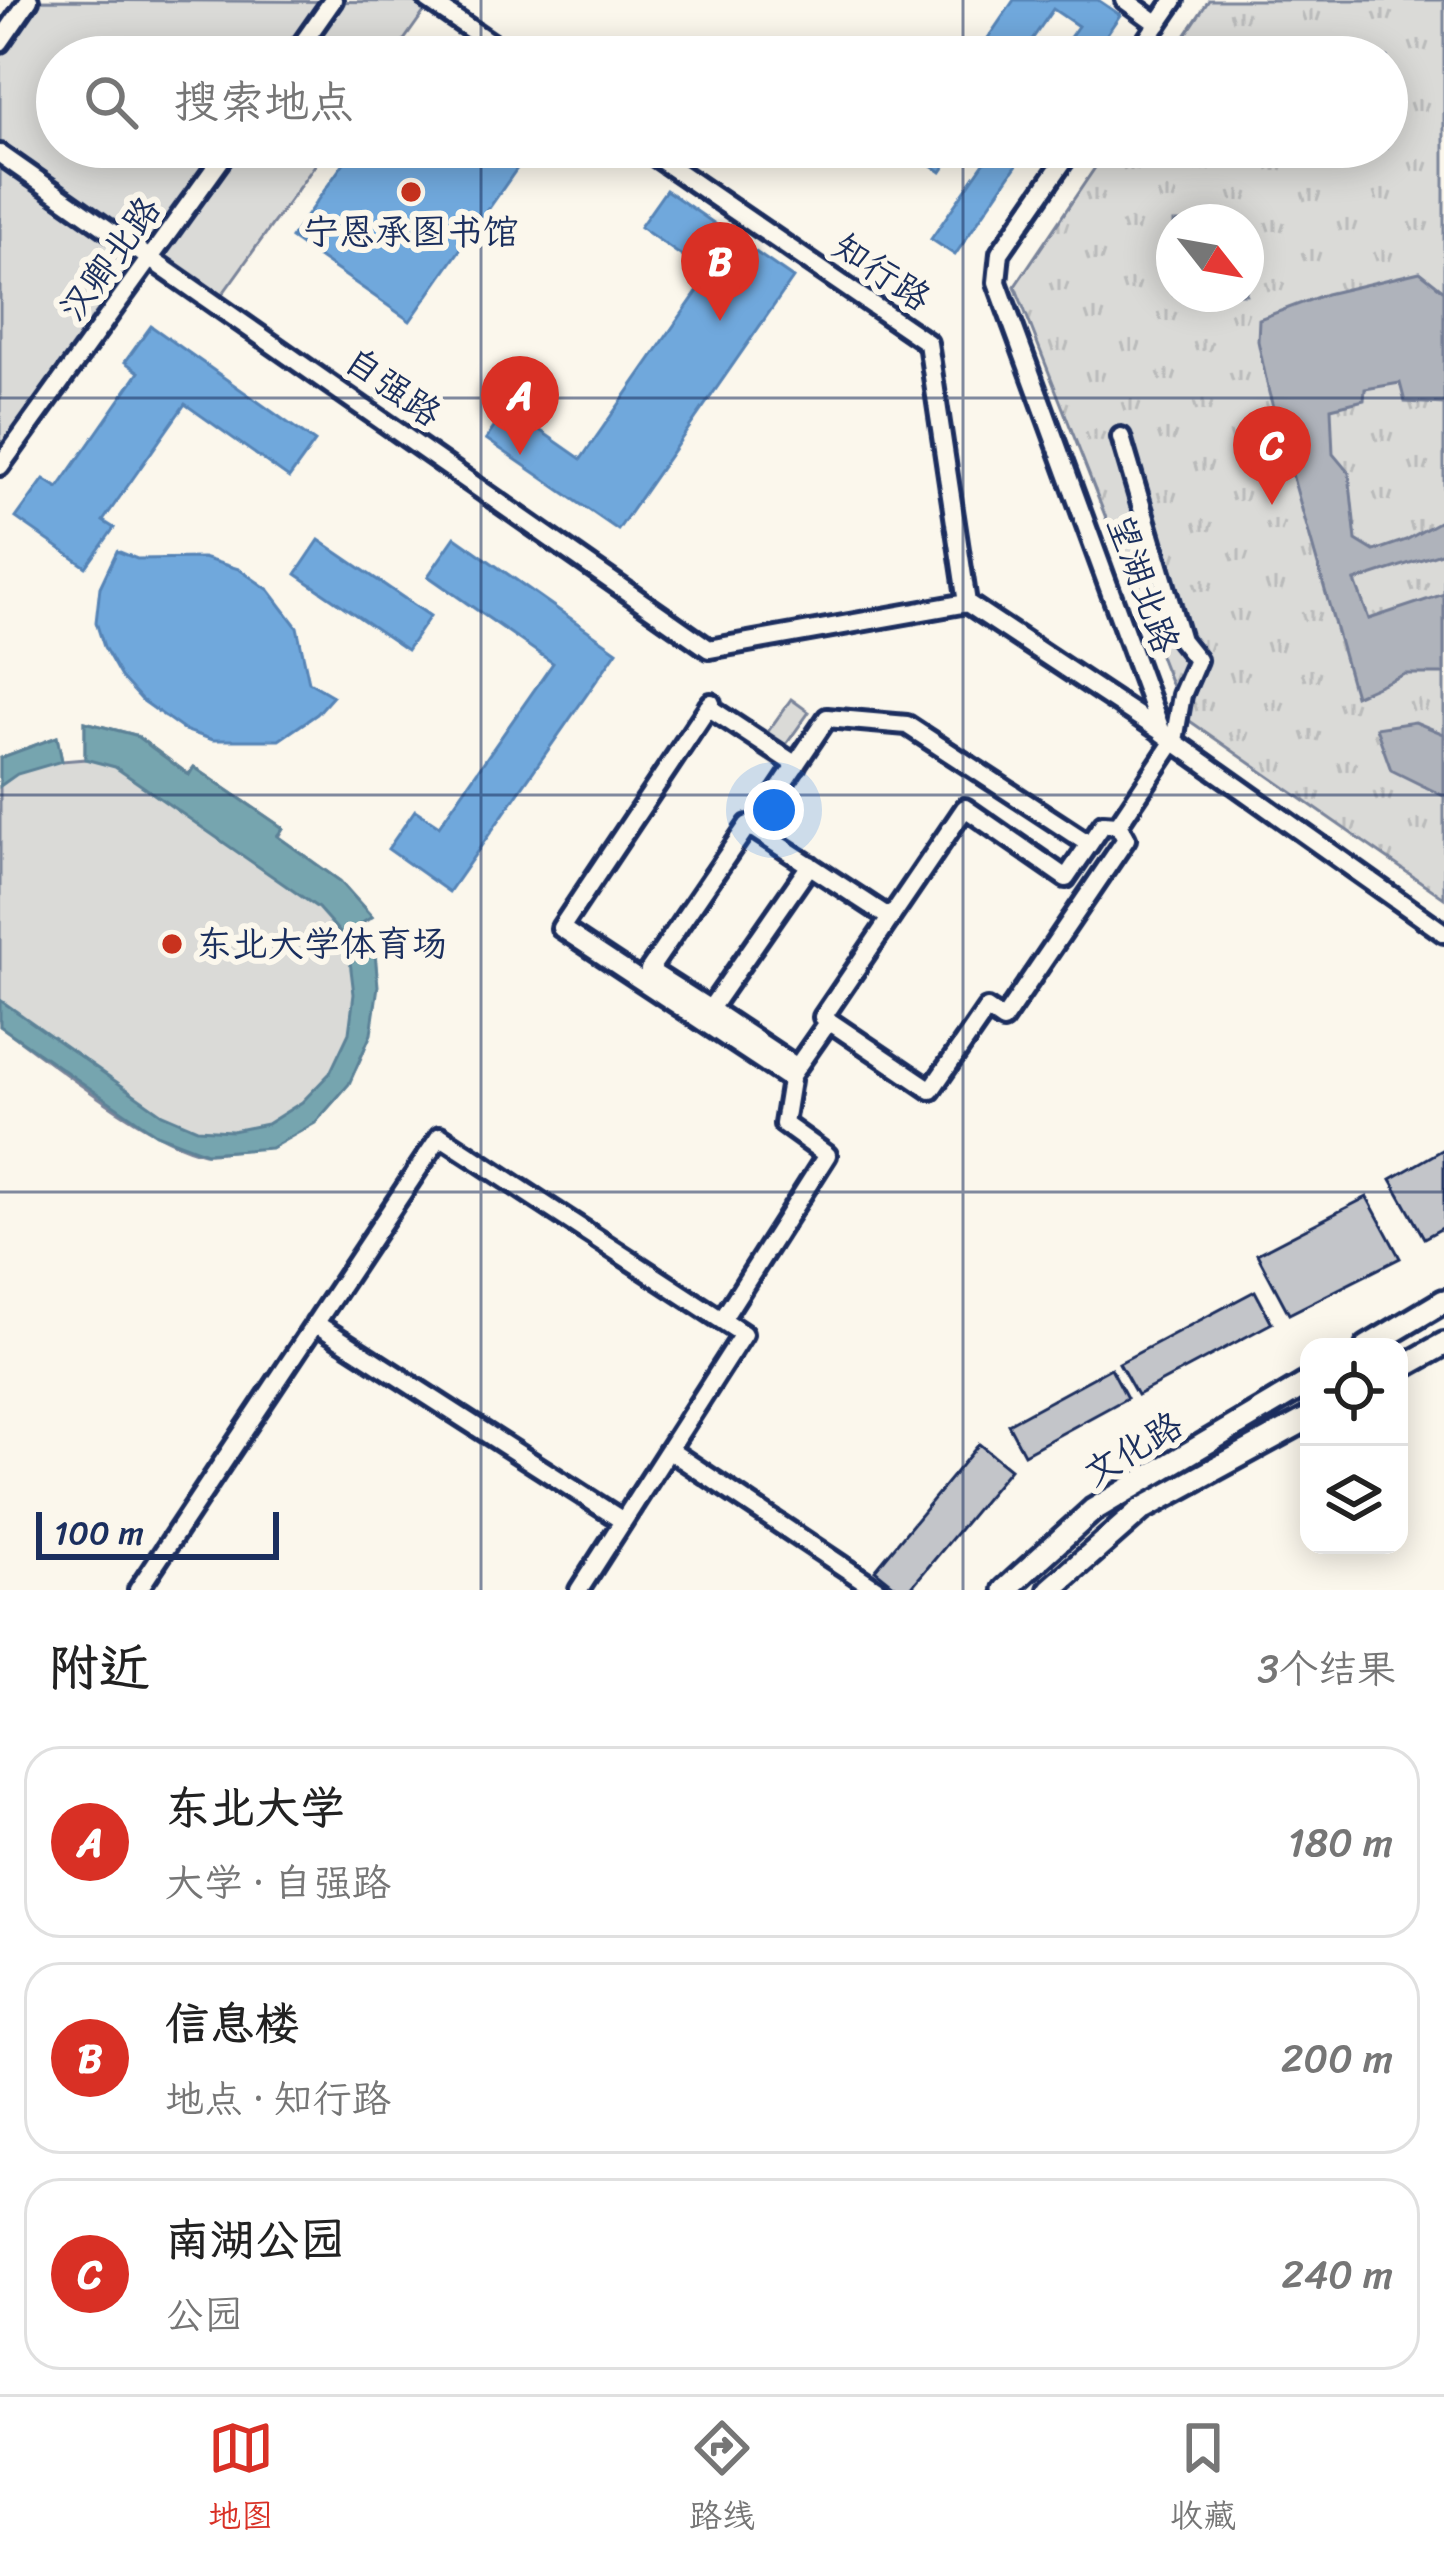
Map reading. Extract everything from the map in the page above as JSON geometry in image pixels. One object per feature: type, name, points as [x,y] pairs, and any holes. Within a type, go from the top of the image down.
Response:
[{"type":"main road","points":[[1382,1338],[1444,1301]]},
{"type":"main road","points":[[1408,1364],[1444,1344]]},
{"type":"main road","name":"文化路","points":[[1005,1590],[1093,1510],[1300,1387]]},
{"type":"main road","name":"文化路","points":[[1050,1590],[1142,1509],[1300,1423]]},
{"type":"street","points":[[0,42],[29,0]]},
{"type":"street","points":[[308,36],[333,0]]},
{"type":"street","points":[[428,0],[480,36]]},
{"type":"street","points":[[1125,0],[1158,24]]},
{"type":"street","points":[[1150,36],[1174,0]]},
{"type":"street","name":"自强路","points":[[0,154],[709,649],[967,603]]},
{"type":"street","name":"汉卿北路","points":[[0,466],[215,168]]},
{"type":"street","name":"知行路","points":[[673,168],[928,343],[967,603]]},
{"type":"street","name":"望湖北路","points":[[1059,168],[1000,253],[998,281],[1168,737]]},
{"type":"street","points":[[1118,825],[1168,737],[1197,660],[1181,640],[1121,436]]},
{"type":"street","points":[[967,603],[1168,737],[1444,933]]},
{"type":"street","points":[[793,1072],[561,928],[709,705],[796,765]]},
{"type":"street","points":[[753,828],[827,718],[907,725],[1089,844]]},
{"type":"street","points":[[1088,894],[965,808],[823,1017],[931,1090],[987,1009],[1003,1020],[1126,839],[1118,825]]},
{"type":"street","points":[[1066,878],[1103,824],[1118,825]]},
{"type":"street","points":[[793,1072],[649,970],[748,825],[890,918]]},
{"type":"street","points":[[710,1010],[810,866]]},
{"type":"street","points":[[722,1320],[827,1155],[784,1124],[793,1072],[829,1021]]},
{"type":"street","points":[[138,1590],[440,1136],[743,1334],[579,1590]]},
{"type":"street","points":[[315,1323],[623,1521]]},
{"type":"street","points":[[669,1450],[878,1590]]},
{"type":"green space","points":[[28,0],[431,2],[407,36],[36,36],[36,168],[313,168],[216,303],[152,260],[0,466],[0,40]]},
{"type":"green space","points":[[1209,0],[1444,0],[1444,898],[1184,717],[1015,286],[1095,168],[1408,168],[1408,36],[1185,36]]},
{"type":"green space","points":[[791,699],[809,712],[785,746],[767,733]]},
{"type":"green space","name":"东北大学体育场","points":[[85,722],[135,735],[188,774],[194,767],[283,828],[278,837],[340,881],[372,917],[342,936],[350,960],[375,953],[374,1012],[364,1049],[335,1100],[289,1138],[214,1153],[181,1146],[128,1117],[0,1026],[0,758],[57,737],[62,761],[85,759]]},
{"type":"shaded area","points":[[1420,272],[1444,291],[1444,404],[1405,402],[1400,383],[1365,389],[1364,400],[1331,408],[1333,454],[1349,473],[1356,540],[1374,551],[1444,519],[1444,552],[1355,581],[1369,619],[1444,594],[1444,674],[1405,674],[1355,696],[1269,393],[1258,341],[1259,319],[1326,294]]},
{"type":"shaded area","points":[[1415,722],[1444,734],[1444,796],[1391,770],[1376,728]]},
{"type":"building: 学校","points":[[1014,0],[1098,0],[1120,15],[1106,36],[1071,36],[1078,26],[1053,9],[1034,36],[989,36]]},
{"type":"building: 学校","name":"宁恩承图书馆","points":[[340,168],[517,168],[410,321],[291,238]]},
{"type":"building: 学校","points":[[980,168],[1015,168],[955,255],[931,239]]},
{"type":"building: 学校","points":[[666,190],[793,278],[618,530],[486,439],[508,408],[581,459],[709,275],[640,227]]},
{"type":"building: 学校","points":[[151,326],[315,442],[289,478],[185,404],[103,521],[114,528],[86,567],[16,518],[44,479],[58,488],[139,372],[125,362]]},
{"type":"building: 学校","points":[[455,537],[617,651],[449,892],[388,849],[415,810],[439,826],[553,663],[428,576]]},
{"type":"building: 学校","points":[[319,540],[430,616],[407,650],[296,574]]},
{"type":"building: 学校","points":[[117,551],[137,559],[203,558],[239,569],[269,590],[297,627],[309,682],[333,696],[317,714],[279,740],[213,740],[184,730],[142,700],[121,677],[104,647],[96,622],[100,587]]},
{"type":"building: 公共","points":[[85,722],[135,735],[189,775],[194,767],[283,828],[277,836],[340,881],[372,917],[342,935],[318,908],[115,767],[85,759]]},
{"type":"building: 公共","points":[[57,737],[62,761],[17,774],[0,786],[0,758]]},
{"type":"building: 公共","points":[[375,953],[378,986],[371,1034],[349,1084],[315,1123],[271,1148],[206,1153],[156,1134],[0,1026],[0,1000],[162,1114],[197,1129],[232,1131],[267,1124],[302,1102],[330,1073],[349,1033],[354,994],[350,961]]},
{"type":"building: 其他","points":[[1444,1149],[1444,1227],[1424,1238],[1391,1179]]},
{"type":"building: 其他","points":[[1367,1197],[1400,1258],[1289,1314],[1257,1254]]},
{"type":"building: 其他","points":[[1255,1291],[1272,1323],[1137,1395],[1119,1363]]},
{"type":"building: 其他","points":[[1111,1368],[1127,1398],[1024,1454],[1008,1424]]},
{"type":"building: 其他","points":[[979,1444],[1010,1469],[909,1590],[900,1590],[875,1570]]},
{"type":"place","name":"宁恩承图书馆","points":[[411,192]]},
{"type":"place","name":"信息楼","points":[[720,321]]},
{"type":"place","name":"东北大学","points":[[520,455]]},
{"type":"place","name":"南湖公园","points":[[1272,505]]},
{"type":"place","name":"东北大学体育场","points":[[172,944]]}]
